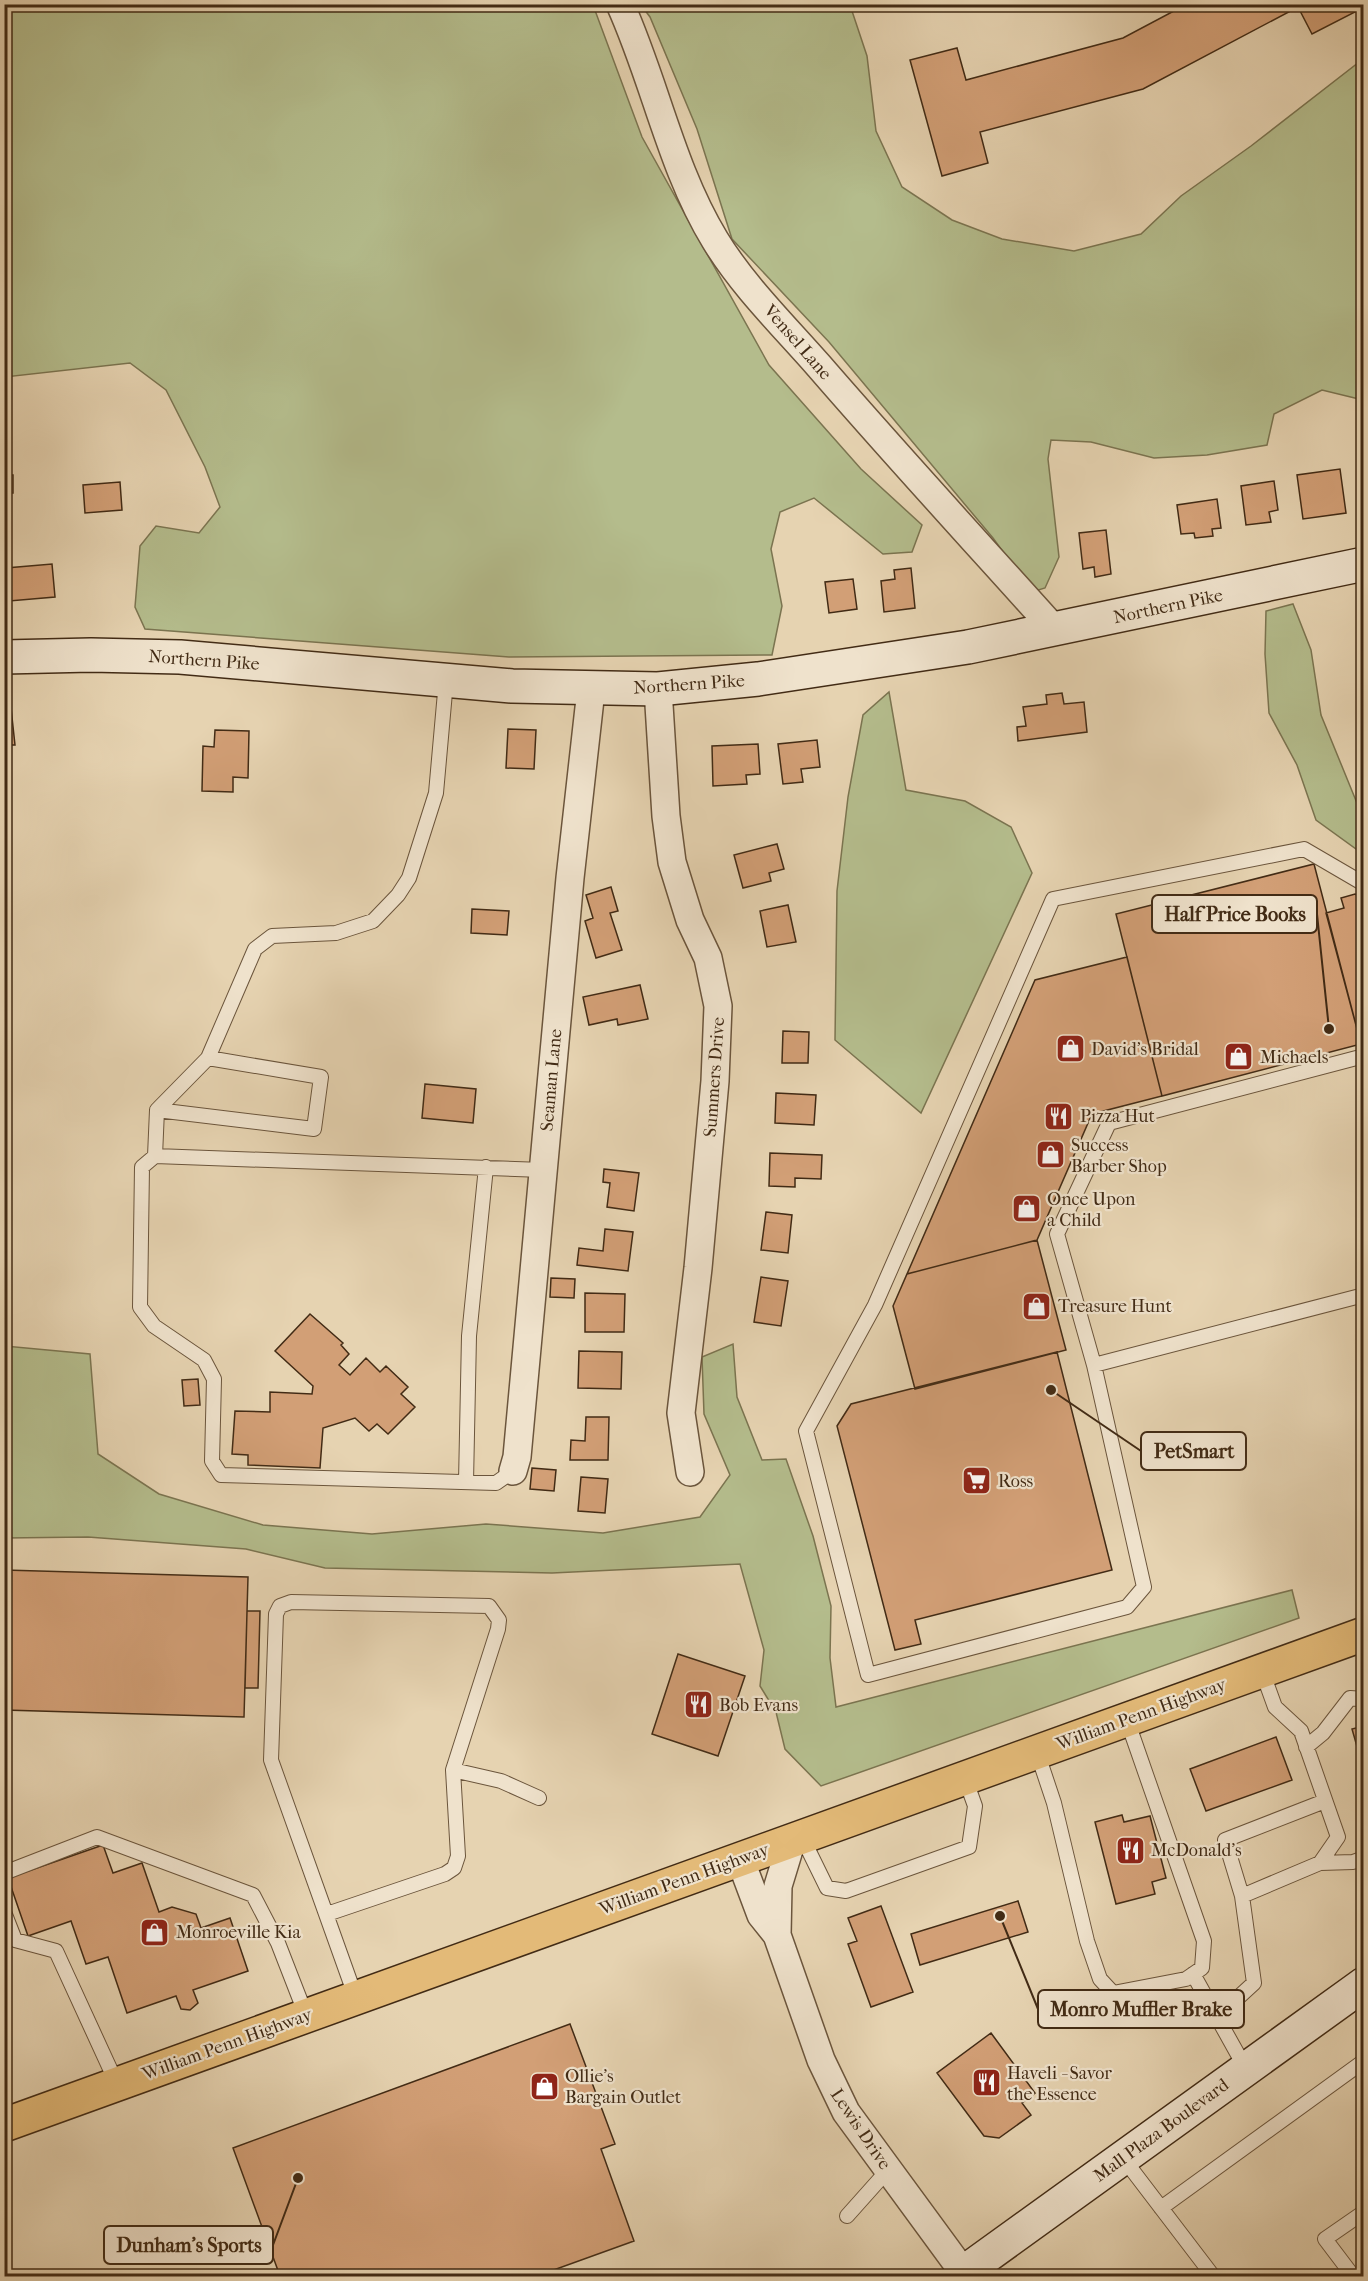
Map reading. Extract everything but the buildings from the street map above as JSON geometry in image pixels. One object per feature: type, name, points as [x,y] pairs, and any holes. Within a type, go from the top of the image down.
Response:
[{"type":"highway","name":"William Penn Highway","points":[[4,2124],[1364,1634]]},
{"type":"street","name":"Vensel Lane","points":[[620,4],[640,50],[696,204],[721,249],[740,275],[863,417],[1055,630]]},
{"type":"street","name":"Northern Pike","points":[[4,657],[92,655],[180,657],[446,681],[591,690],[658,689],[781,675],[968,647],[1364,564]]},
{"type":"street","name":"Summers Drive","points":[[658,689],[666,816],[672,862],[690,920],[708,958],[715,981],[718,1006],[718,1040],[710,1140],[681,1413],[690,1472]]},
{"type":"street","name":"Seaman Lane","points":[[513,1471],[517,1457],[570,878],[591,690]]},
{"type":"street","name":"Lewis Drive","points":[[777,1935],[778,1886],[797,1838]]},
{"type":"street","name":"Lewis Drive","points":[[740,1859],[760,1915],[777,1935],[836,2095],[961,2275]]},
{"type":"street","name":"Mall Plaza Boulevard","points":[[961,2275],[1364,1984]]},
{"type":"lane","points":[[155,1156],[156,1110],[208,1058],[255,950],[272,936],[336,933],[373,921],[398,895],[409,878],[436,793],[446,681]]},
{"type":"lane","points":[[1364,884],[1304,849],[1053,899],[875,1305],[806,1431],[868,1675],[1127,1607],[1144,1587],[1094,1365],[1057,1234],[1109,1124],[1364,1056]]},
{"type":"lane","points":[[156,1110],[314,1129],[321,1077],[208,1058]]},
{"type":"lane","points":[[513,1471],[496,1483],[221,1475],[212,1461],[214,1379],[204,1360],[154,1326],[140,1307],[141,1167],[155,1156],[543,1170]]},
{"type":"lane","points":[[466,1482],[469,1336],[486,1167]]},
{"type":"lane","points":[[1094,1365],[1364,1295]]},
{"type":"lane","points":[[327,1914],[445,1874],[454,1868],[458,1856],[453,1770],[498,1629],[499,1620],[489,1606],[291,1602],[280,1606],[276,1614],[272,1760],[356,1998]]},
{"type":"lane","points":[[1262,1671],[1275,1707],[1301,1731],[1338,1837],[1320,1863]]},
{"type":"lane","points":[[1306,1747],[1323,1733],[1350,1698],[1364,1699]]},
{"type":"lane","points":[[1126,1720],[1204,1941],[1198,1971],[1217,2017],[1246,2069]]},
{"type":"lane","points":[[1037,1752],[1054,1803],[1073,1892],[1100,1979],[1113,1993],[1186,1979],[1198,1971]]},
{"type":"lane","points":[[453,1770],[491,1778],[538,1798]]},
{"type":"lane","points":[[797,1838],[827,1888],[846,1891],[969,1847],[975,1806],[965,1778]]},
{"type":"lane","points":[[1217,2017],[1254,1983],[1242,1896],[1225,1840],[1325,1801]]},
{"type":"lane","points":[[4,1873],[97,1837],[253,1895],[278,1943],[306,2015]]},
{"type":"lane","points":[[1242,1896],[1320,1863],[1353,1862],[1364,1858]]},
{"type":"lane","points":[[4,1912],[15,1940],[56,1951],[117,2084]]},
{"type":"lane","points":[[1161,2208],[1364,2061]]},
{"type":"lane","points":[[1122,2158],[1213,2277]]},
{"type":"lane","points":[[847,2216],[888,2170]]},
{"type":"lane","points":[[1353,2277],[1325,2240],[1364,2212]]},
{"type":"green space","points":[[5,4],[593,5],[642,137],[769,365],[861,469],[922,525],[912,552],[883,554],[814,498],[780,512],[771,549],[782,606],[772,655],[509,657],[145,629],[135,607],[140,546],[156,526],[199,533],[220,507],[205,467],[166,390],[130,363],[5,377]]},
{"type":"green space","points":[[641,5],[850,5],[867,56],[876,131],[902,187],[952,220],[1002,239],[1074,251],[1141,234],[1181,196],[1251,146],[1363,59],[1363,400],[1322,390],[1274,414],[1267,445],[1207,455],[1154,458],[1091,442],[1051,440],[1048,459],[1059,557],[1045,588],[1032,592],[993,538],[829,342],[732,239],[697,129],[650,17]]},
{"type":"green space","points":[[1293,604],[1311,650],[1321,715],[1359,808],[1363,810],[1363,854],[1316,820],[1297,765],[1269,713],[1265,654],[1266,611]]},
{"type":"green space","points":[[889,692],[906,790],[965,801],[1011,827],[1032,873],[921,1113],[835,1040],[837,891],[848,797],[863,715]]},
{"type":"green space","points":[[733,1344],[737,1397],[762,1460],[786,1459],[813,1536],[831,1606],[830,1658],[836,1707],[1292,1590],[1299,1618],[821,1786],[785,1749],[776,1712],[760,1686],[764,1650],[740,1564],[552,1573],[325,1568],[246,1549],[88,1537],[5,1538],[5,1346],[90,1354],[98,1454],[159,1494],[263,1525],[372,1534],[486,1524],[603,1533],[700,1517],[730,1475],[704,1414],[702,1357]]},
{"type":"place","name":"Half Price Books","points":[[1329,1029]]},
{"type":"place","name":"David's Bridal","points":[[1070,1049]]},
{"type":"place","name":"Michaels","points":[[1239,1057]]},
{"type":"place","name":"Pizza Hut","points":[[1059,1116]]},
{"type":"place","name":"Success Barber Shop","points":[[1050,1155]]},
{"type":"place","name":"Once Upon a Child","points":[[1026,1209]]},
{"type":"place","name":"Treasure Hunt","points":[[1037,1306]]},
{"type":"place","name":"PetSmart","points":[[1051,1390]]},
{"type":"place","name":"Ross","points":[[977,1481]]},
{"type":"place","name":"Bob Evans","points":[[698,1705]]},
{"type":"place","name":"McDonald's","points":[[1130,1850]]},
{"type":"place","name":"Monro Muffler Brake","points":[[1000,1916]]},
{"type":"place","name":"Monroeville Kia","points":[[155,1932]]},
{"type":"place","name":"Haveli - Savor the Essence","points":[[986,2083]]},
{"type":"place","name":"Ollie's Bargain Outlet","points":[[544,2086]]},
{"type":"place","name":"Dunham's Sports","points":[[298,2178]]}]
